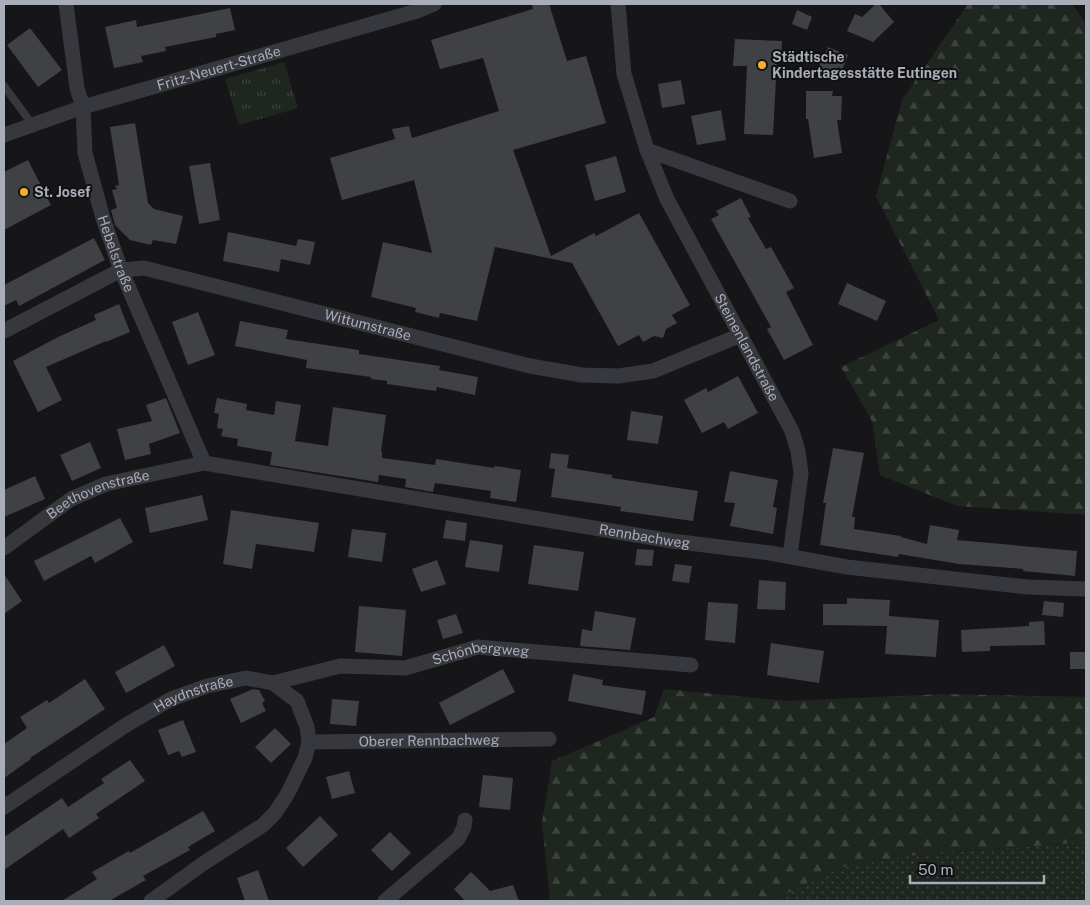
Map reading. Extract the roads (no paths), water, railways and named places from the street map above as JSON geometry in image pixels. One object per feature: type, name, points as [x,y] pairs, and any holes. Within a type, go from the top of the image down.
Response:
[{"type":"street","name":"Hebelstraße","points":[[66,4],[77,88],[82,107],[85,153],[103,218],[121,270],[204,463]]},
{"type":"street","name":"Fritz-Neuert-Straße","points":[[4,135],[82,107],[417,11],[434,4]]},
{"type":"street","name":"Steinenlandstraße","points":[[618,4],[624,74],[647,150],[667,199],[792,431],[798,450],[801,473],[790,556]]},
{"type":"street","points":[[647,150],[790,201]]},
{"type":"street","name":"Wittumstraße","points":[[4,332],[121,270],[144,268],[530,366],[582,375],[618,376],[653,371],[741,335]]},
{"type":"street","name":"Beethovenstraße","points":[[4,548],[71,499],[106,484],[204,463]]},
{"type":"street","name":"Rennbachweg","points":[[204,463],[672,541],[790,556],[847,567],[1027,587],[1086,589]]},
{"type":"street","name":"Schönbergweg","points":[[273,683],[340,666],[405,668],[478,647],[691,665]]},
{"type":"street","name":"Haydnstraße","points":[[4,807],[126,725],[171,699],[207,686],[246,678],[273,683],[297,701],[307,727],[309,742]]},
{"type":"street","name":"Oberer Rennbachweg","points":[[309,742],[549,739]]},
{"type":"street","points":[[151,901],[204,863],[263,825],[275,813],[299,771],[309,742]]},
{"type":"street","points":[[384,901],[458,839],[465,820]]},
{"type":"lane","points":[[4,86],[32,124]]},
{"type":"place","name":"Städtische Kindertagesstätte Eutingen","points":[[762,65]]},
{"type":"place","name":"St. Josef","points":[[24,192]]}]
